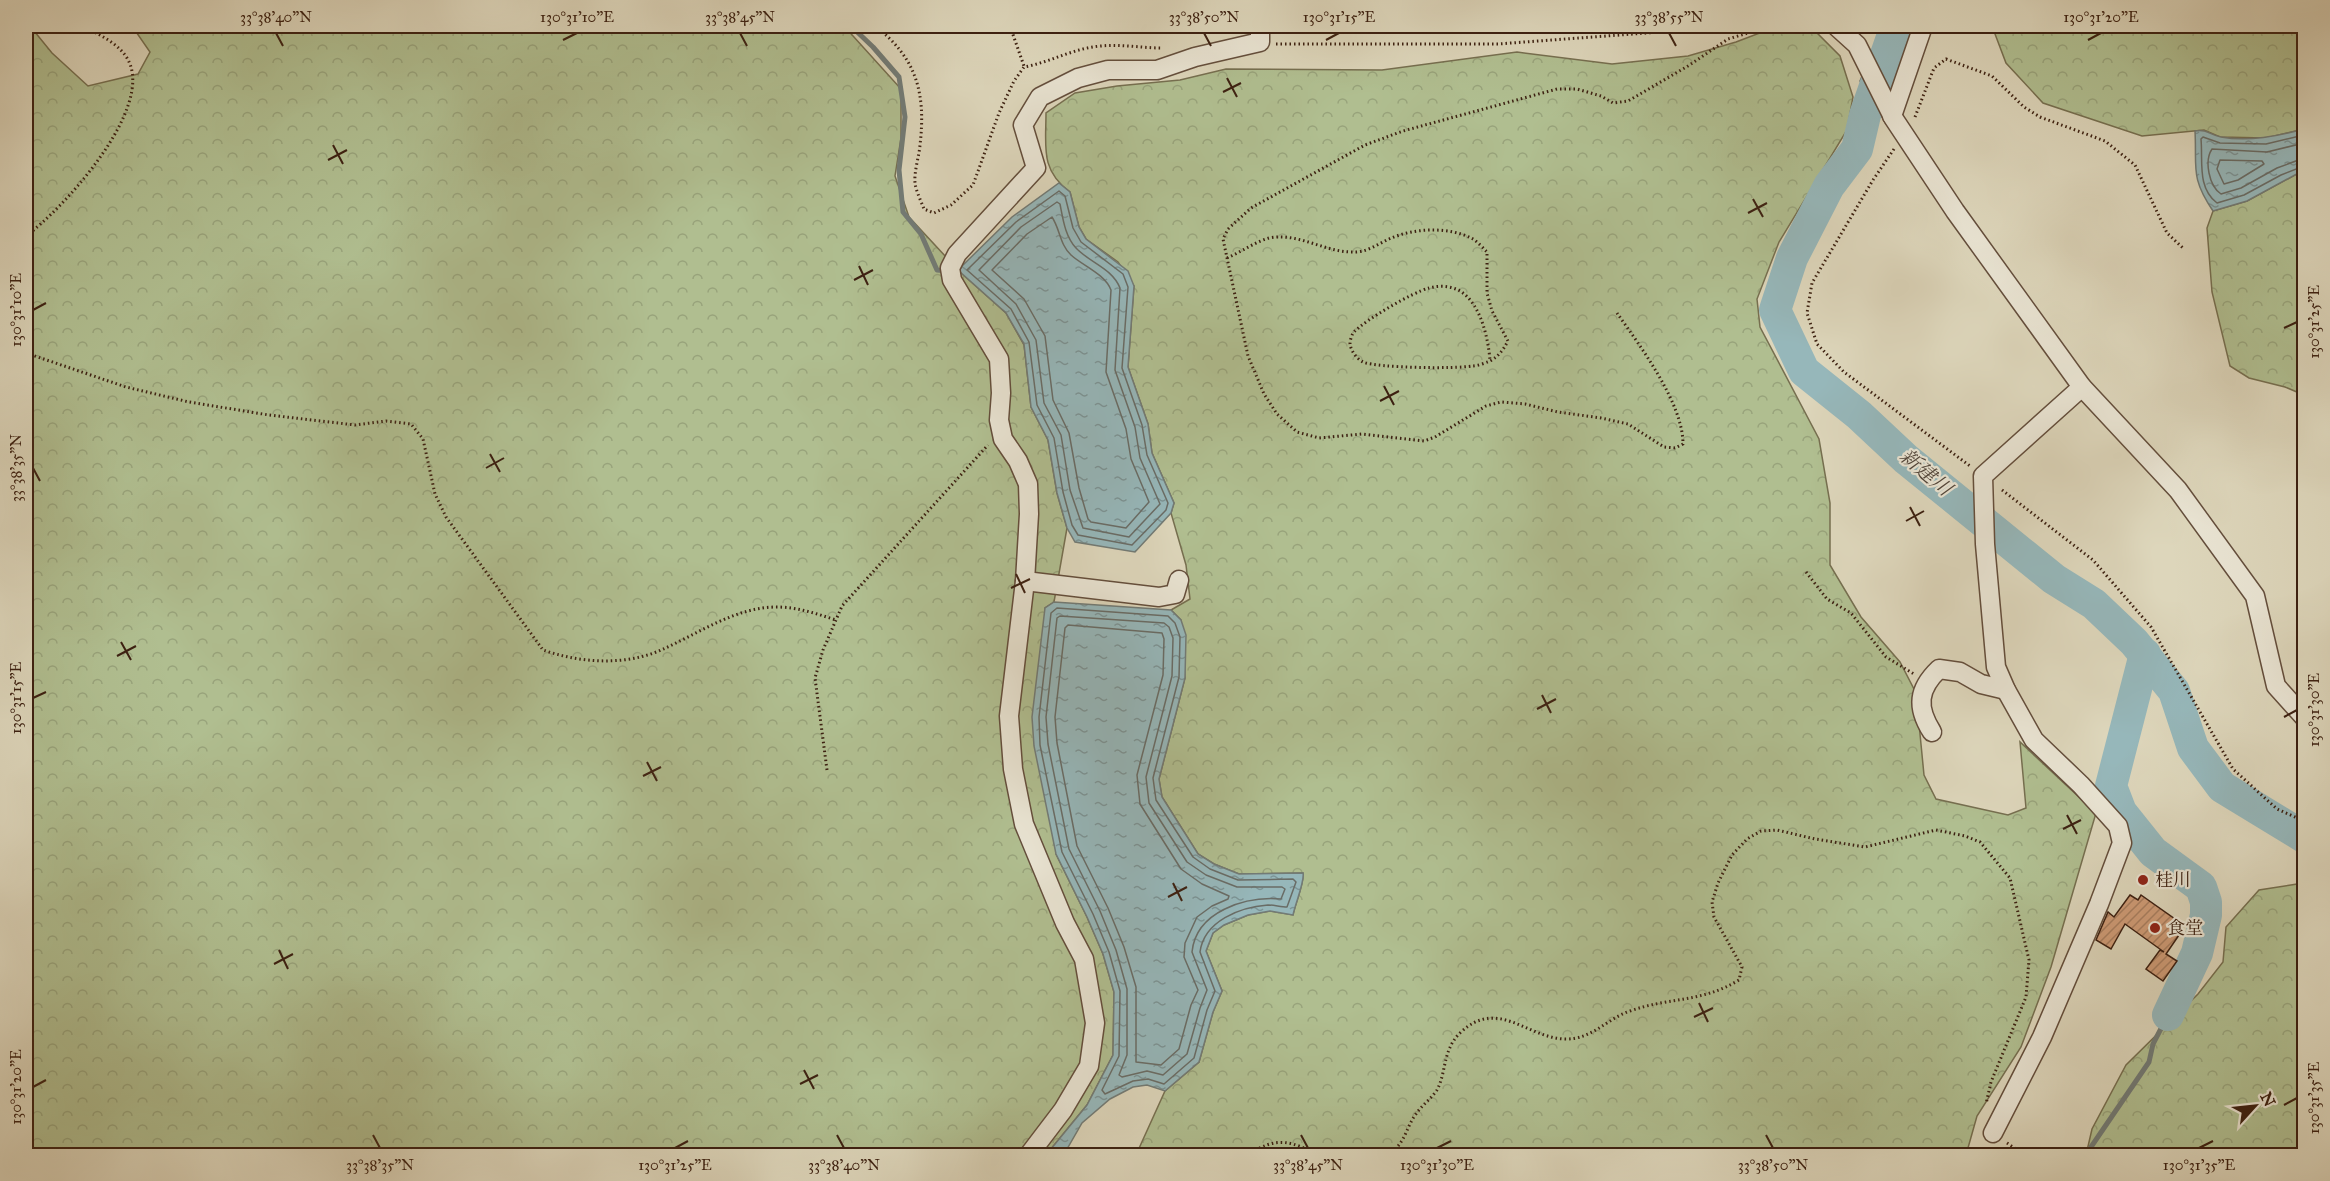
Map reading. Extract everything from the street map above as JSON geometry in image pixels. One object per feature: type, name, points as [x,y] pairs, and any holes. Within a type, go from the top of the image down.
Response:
[{"type":"street","points":[[1836,26],[1857,45],[1889,111],[1907,139],[1955,211],[2082,387],[2178,490],[2254,596],[2276,686],[2304,717]]},
{"type":"street","points":[[1889,111],[1923,26]]},
{"type":"street","points":[[1028,1155],[1063,1110],[1089,1066],[1095,1023],[1084,959],[1065,923],[1023,824],[1013,769],[1009,716],[1025,580],[1029,514],[1028,484],[1018,461],[1003,439],[999,420],[1001,393],[999,359],[952,280],[950,268],[957,254],[1036,168],[1023,125],[1040,97],[1078,78],[1107,70],[1157,70],[1260,34]]},
{"type":"street","points":[[1993,1133],[2042,1037],[2099,904],[2122,843],[2118,826],[2081,785],[2034,740],[2006,690],[1996,667],[1985,544],[1983,476],[2082,387]]},
{"type":"street","points":[[1025,580],[1159,597],[1175,594],[1179,580]]},
{"type":"street","points":[[1932,732],[1925,721],[1921,699],[1926,681],[1939,669],[1960,672],[1981,684],[2006,690]]},
{"type":"path","points":[[26,236],[45,222],[98,163],[122,121],[133,86],[128,60],[113,43],[83,26]]},
{"type":"path","points":[[875,26],[893,39],[908,59],[919,89],[923,117],[915,182],[924,210],[934,213],[951,205],[973,185],[999,112],[1014,81],[1024,67],[1042,63],[1072,51],[1102,46],[1170,48]]},
{"type":"path","points":[[1010,26],[1024,67]]},
{"type":"path","points":[[1260,34],[1284,45],[1498,44],[1660,32],[1705,26]]},
{"type":"path","points":[[1617,313],[1645,352],[1683,429],[1683,444],[1675,448],[1665,447],[1628,424],[1525,404],[1501,402],[1486,406],[1435,437],[1424,441],[1362,434],[1319,438],[1297,432],[1287,425],[1264,394],[1248,356],[1223,239],[1228,229],[1251,207],[1365,145],[1403,131],[1557,89],[1577,89],[1601,96],[1613,103],[1628,101],[1688,66],[1728,39],[1771,26]]},
{"type":"path","points":[[2184,249],[2168,233],[2135,165],[2104,141],[2040,117],[2024,107],[1992,76],[1946,59],[1934,68],[1907,139],[1897,146],[1873,180],[1812,283],[1807,313],[1817,344],[1844,372],[2093,560],[2151,627],[2233,769],[2277,809],[2304,821]]},
{"type":"path","points":[[1227,258],[1268,238],[1297,239],[1355,252],[1368,250],[1408,231],[1431,229],[1475,239],[1487,252],[1487,293],[1492,311],[1508,341],[1501,353],[1490,360],[1472,367],[1384,367],[1365,363],[1357,358],[1350,344],[1352,333],[1362,325],[1412,295],[1430,288],[1449,286],[1462,292],[1473,303],[1488,338],[1490,360]]},
{"type":"path","points":[[26,353],[126,387],[189,402],[269,415],[355,424],[386,421],[411,424],[423,439],[435,494],[446,517],[543,650],[565,658],[607,661],[645,656],[747,611],[777,607],[804,610],[836,620]]},
{"type":"path","points":[[827,770],[815,678],[823,650],[842,606],[1001,430]]},
{"type":"path","points":[[1806,572],[1827,599],[1851,613],[1886,657],[1926,681]]},
{"type":"path","points":[[1389,1155],[1401,1142],[1408,1125],[1417,1112],[1438,1088],[1443,1064],[1450,1047],[1460,1033],[1476,1021],[1491,1017],[1512,1020],[1544,1035],[1562,1039],[1576,1038],[1592,1034],[1628,1011],[1698,998],[1721,991],[1739,980],[1742,967],[1714,918],[1712,902],[1732,855],[1747,839],[1761,831],[1777,830],[1865,847],[1935,830],[1955,834],[1980,842],[2010,878],[2029,960],[2026,998],[1991,1082],[1985,1111],[1993,1133],[2026,1155]]},
{"type":"path","points":[[1248,1155],[1268,1143],[1289,1141],[1320,1155]]},
{"type":"green space","points":[[26,26],[30,26],[52,53],[88,86],[138,74],[150,52],[132,26],[844,26],[901,89],[901,138],[895,176],[909,217],[959,271],[1006,313],[1024,345],[1031,407],[1048,440],[1057,493],[1067,528],[1054,602],[1045,608],[1056,854],[1103,954],[1114,992],[1113,1055],[1087,1105],[1046,1155],[26,1155]]},
{"type":"green space","points":[[1778,26],[1817,33],[1840,56],[1853,97],[1847,130],[1779,242],[1757,299],[1760,327],[1819,439],[1830,503],[1830,565],[1861,617],[1900,662],[1916,693],[1924,775],[1936,799],[2008,815],[2026,808],[2020,742],[2096,813],[2051,967],[2021,1047],[1977,1116],[1966,1155],[1136,1155],[1165,1091],[1199,1062],[1213,1012],[1222,991],[1206,951],[1213,933],[1224,925],[1248,915],[1270,911],[1293,915],[1303,881],[1303,873],[1239,874],[1214,864],[1198,854],[1162,797],[1159,779],[1185,678],[1181,620],[1171,610],[1190,599],[1186,565],[1171,513],[1174,503],[1152,453],[1148,424],[1128,367],[1134,286],[1118,262],[1086,239],[1079,227],[1070,192],[1060,184],[1049,166],[1046,147],[1046,113],[1075,93],[1180,80],[1226,69],[1382,70],[1517,52],[1612,64],[1688,56],[1736,42]]},
{"type":"green space","points":[[1992,26],[2304,26],[2304,129],[2266,138],[2220,137],[2204,130],[2142,136],[2043,103],[2006,63]]},
{"type":"green space","points":[[2304,170],[2304,395],[2285,387],[2249,378],[2230,366],[2212,292],[2207,228],[2213,211],[2247,201]]},
{"type":"green space","points":[[2304,883],[2304,1155],[2086,1155],[2092,1129],[2126,1065],[2198,994],[2223,962],[2226,927],[2259,890]]},
{"type":"water","points":[[1884,26],[1913,26],[1889,89],[1875,114],[1860,81]]},
{"type":"water","points":[[2304,129],[2304,170],[2247,201],[2213,211],[2198,181],[2195,131],[2206,131],[2221,137],[2253,139]]},
{"type":"water","points":[[1059,183],[1070,192],[1079,227],[1086,239],[1128,271],[1134,286],[1128,367],[1148,424],[1152,453],[1174,503],[1171,513],[1135,552],[1075,542],[1067,528],[1057,493],[1048,440],[1031,407],[1024,344],[1006,313],[959,271],[1012,217]]},
{"type":"water","points":[[1054,602],[1171,610],[1181,620],[1186,635],[1185,678],[1159,779],[1162,797],[1198,854],[1214,864],[1239,874],[1303,873],[1293,915],[1270,911],[1248,915],[1224,925],[1213,933],[1206,951],[1222,991],[1213,1012],[1199,1062],[1165,1091],[1147,1085],[1133,1087],[1110,1099],[1082,1123],[1063,1156],[1046,1155],[1087,1105],[1113,1055],[1114,992],[1103,954],[1056,854],[1034,746],[1032,717],[1045,608]]},
{"type":"building","name":"食堂","points":[[2130,895],[2138,900],[2141,895],[2182,924],[2176,932],[2179,935],[2166,954],[2177,961],[2163,981],[2146,969],[2160,950],[2164,952],[2125,924],[2111,949],[2096,940],[2108,912],[2114,917]]},
{"type":"waterway","points":[[851,26],[899,77],[905,117],[899,170],[903,212],[921,234],[937,270],[947,271]]},
{"type":"waterway","name":"新建川","points":[[1896,26],[1865,115],[1857,149],[1829,186],[1792,258],[1775,310],[1804,371],[1859,415],[1906,459],[2054,579],[2094,604],[2134,642],[2174,691],[2193,748],[2222,787],[2304,837]]},
{"type":"waterway","points":[[2145,654],[2111,786],[2121,812],[2153,852],[2201,887],[2206,902],[2206,915],[2197,953],[2168,1015]]},
{"type":"waterway","points":[[2088,1156],[2091,1147],[2149,1062],[2153,1044],[2168,1015]]},
{"type":"place","name":"桂川","points":[[2143,880]]},
{"type":"place","name":"食堂","points":[[2155,928]]}]
